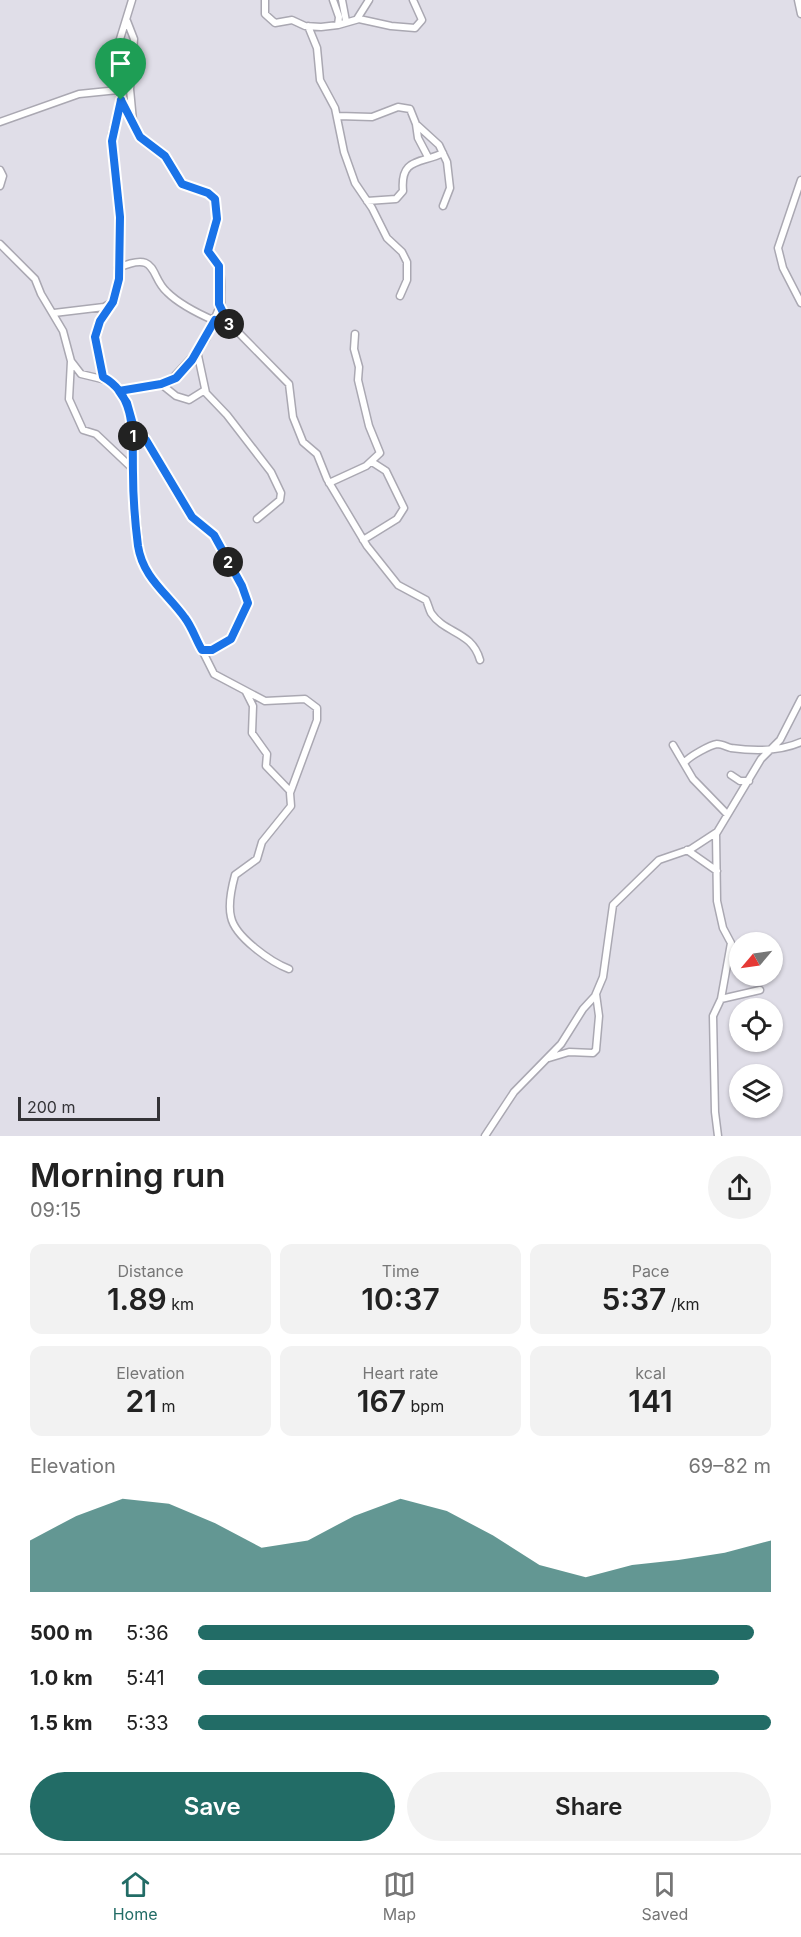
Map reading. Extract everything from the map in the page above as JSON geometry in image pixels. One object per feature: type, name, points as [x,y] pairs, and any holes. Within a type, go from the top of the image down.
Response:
[{"type":"street","points":[[119,391],[161,384],[176,378],[197,351],[215,320],[220,306],[219,266],[208,251],[217,219],[215,199],[208,193],[182,184],[165,156],[145,144],[118,90],[116,52],[132,0]]},
{"type":"street","points":[[265,0],[265,14],[273,23],[292,20],[308,26],[338,25],[357,19],[391,26],[416,27],[422,20],[413,0]]},
{"type":"street","points":[[333,0],[339,17],[338,25]]},
{"type":"street","points":[[342,0],[346,21]]},
{"type":"street","points":[[357,19],[369,0]]},
{"type":"street","points":[[798,0],[801,14]]},
{"type":"street","points":[[127,21],[134,39],[130,89],[134,126]]},
{"type":"street","points":[[308,26],[316,48],[320,80],[338,116],[348,166],[387,238],[398,248],[407,262],[406,280],[400,296]]},
{"type":"street","points":[[0,122],[79,94],[118,90]]},
{"type":"street","points":[[103,377],[95,337],[100,321],[118,285],[120,217],[112,141],[121,100]]},
{"type":"street","points":[[338,116],[372,117],[405,107],[411,111],[418,138],[428,157]]},
{"type":"street","points":[[416,124],[431,136],[443,153],[450,181],[443,206]]},
{"type":"street","points":[[367,201],[396,199],[403,191],[404,172],[428,157],[443,153]]},
{"type":"street","points":[[0,170],[3,176],[0,186]]},
{"type":"street","points":[[801,180],[778,248],[783,268],[801,303]]},
{"type":"street","points":[[0,244],[28,268],[63,332],[71,361],[69,399],[83,430],[94,433],[133,470]]},
{"type":"street","points":[[118,268],[140,263],[149,265],[156,272],[166,292],[238,332],[289,384],[295,422],[303,442],[317,454],[329,483],[363,540],[393,580],[426,600],[433,616],[466,637],[477,650],[480,660]]},
{"type":"street","points":[[54,313],[110,305]]},
{"type":"street","points":[[220,306],[230,327]]},
{"type":"street","points":[[329,483],[372,462],[380,453],[369,426],[358,380],[359,367],[354,349],[355,333]]},
{"type":"street","points":[[197,351],[208,398],[227,415],[271,472],[279,488],[280,500],[257,519]]},
{"type":"street","points":[[71,361],[81,374],[103,377],[119,391],[128,407],[141,561],[164,595],[186,618],[215,676],[266,701],[305,699],[317,708],[317,720],[290,791],[290,807],[262,842],[257,859],[235,875],[230,909],[233,924],[241,933],[269,960],[289,969]]},
{"type":"street","points":[[161,384],[176,396],[189,400],[205,390]]},
{"type":"street","points":[[131,423],[146,440],[192,517],[214,535],[248,599],[245,614],[238,619],[231,639],[212,650],[202,650]]},
{"type":"street","points":[[363,540],[397,519],[404,508],[386,471],[372,462]]},
{"type":"street","points":[[246,692],[253,706],[252,733],[267,754],[266,766],[290,791]]},
{"type":"street","points":[[718,1136],[715,1112],[713,1016],[721,999],[731,943],[723,928],[717,901],[715,852],[717,832],[761,759],[780,740],[801,699]]},
{"type":"street","points":[[685,762],[717,744],[731,748],[771,749],[792,747],[801,742]]},
{"type":"street","points":[[674,745],[693,779],[727,814]]},
{"type":"street","points":[[731,775],[741,781],[749,781]]},
{"type":"street","points":[[485,1136],[514,1092],[548,1058],[596,994],[605,971],[613,904],[659,860],[687,850],[717,832]]},
{"type":"street","points":[[687,850],[717,871]]},
{"type":"street","points":[[721,999],[760,990]]},
{"type":"street","points":[[548,1058],[569,1052],[593,1053],[596,1050],[599,1016],[596,994]]},
{"type":"route","points":[[121,100],[145,144],[165,156],[182,184],[212,195],[218,211],[208,251],[219,266],[219,304],[230,327],[215,320],[204,343],[176,378],[161,384],[119,391],[127,403],[134,428],[146,440],[192,517],[214,535],[248,599],[245,614],[238,619],[231,639],[207,651],[202,650],[186,618],[164,595],[141,561],[134,496],[134,439],[128,407],[114,385],[103,377],[95,341],[100,321],[113,302],[119,279],[117,259],[120,217],[112,141],[121,100]]}]
